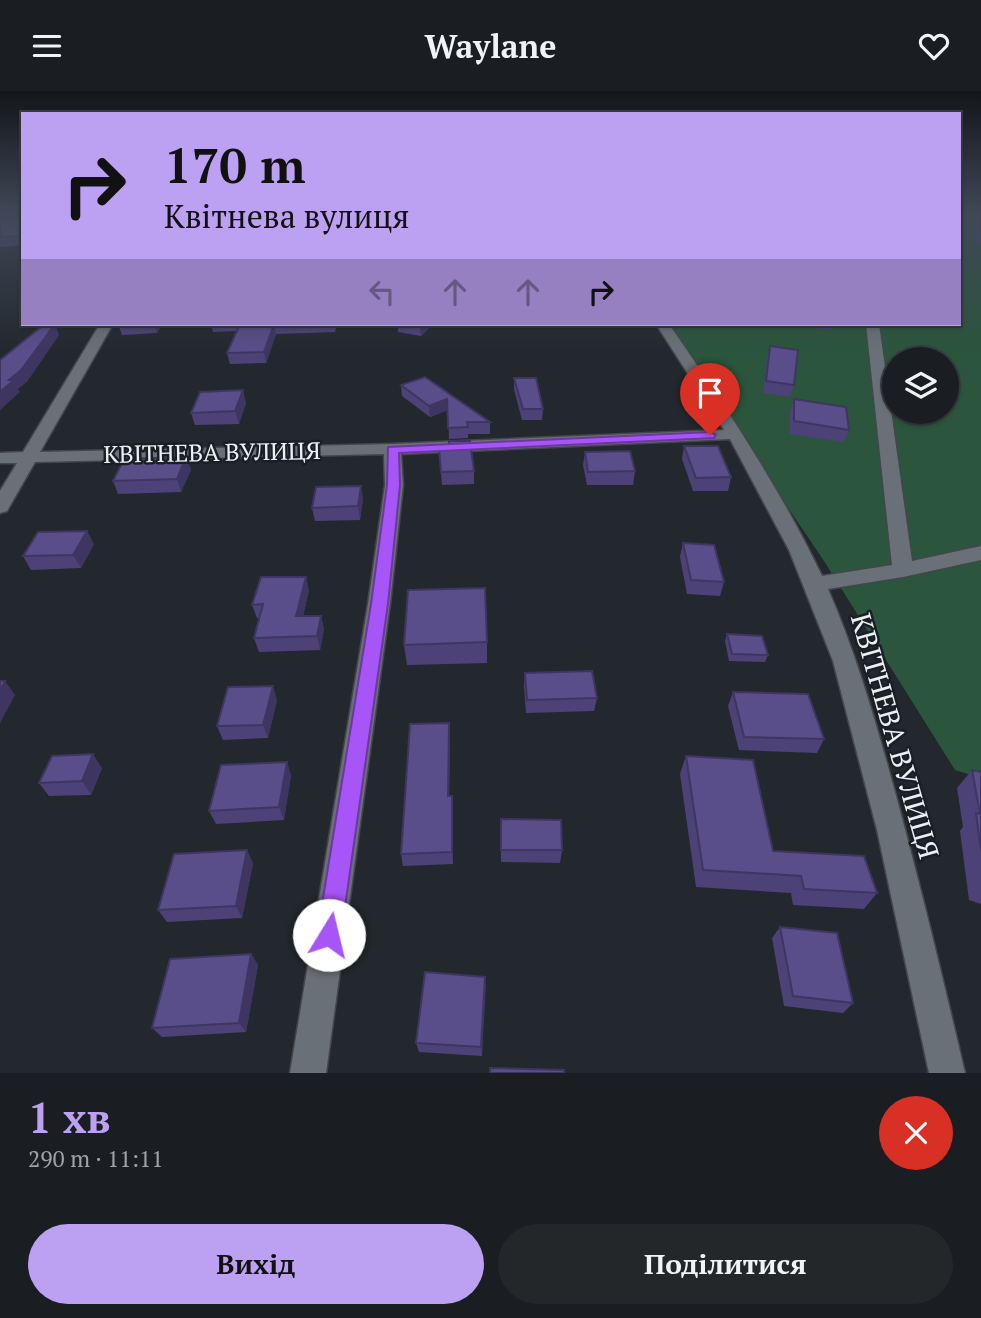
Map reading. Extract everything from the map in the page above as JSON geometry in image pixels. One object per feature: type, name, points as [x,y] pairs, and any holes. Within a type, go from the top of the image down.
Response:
[{"type":"street","points":[[0,507],[105,326]]},
{"type":"street","name":"КВІТНЕВА ВУЛИЦЯ","points":[[664,326],[736,434],[776,503],[816,584],[859,704],[912,913],[947,1073]]},
{"type":"street","points":[[873,326],[904,570]]},
{"type":"street","name":"КВІТНЕВА ВУЛИЦЯ","points":[[0,459],[31,456],[392,449],[736,434]]},
{"type":"street","points":[[308,1073],[379,604],[394,485],[392,449]]},
{"type":"street","points":[[816,584],[904,570],[981,553]]},
{"type":"green space","points":[[961,260],[981,260],[981,778],[955,770],[824,561],[665,326],[961,326]]},
{"type":"building","points":[[42,326],[54,326],[21,370],[9,380],[14,380],[0,392],[0,360]]},
{"type":"building","points":[[239,326],[273,326],[264,352],[227,353]]},
{"type":"building","points":[[770,346],[798,350],[794,385],[766,381]]},
{"type":"building","points":[[425,377],[490,422],[467,422],[468,427],[448,428],[447,399],[429,406],[401,385]]},
{"type":"building","points":[[514,378],[536,378],[543,409],[523,409]]},
{"type":"building","points":[[243,390],[235,411],[191,413],[200,392]]},
{"type":"building","points":[[794,399],[846,407],[849,430],[794,421]]},
{"type":"building","points":[[449,441],[470,441],[474,471],[441,472],[439,449],[449,448]]},
{"type":"building","points":[[684,446],[718,446],[731,477],[696,478]]},
{"type":"building","points":[[630,451],[635,471],[588,472],[585,452]]},
{"type":"building","points":[[186,457],[177,479],[113,481],[124,459]]},
{"type":"building","points":[[361,486],[358,506],[312,508],[316,487]]},
{"type":"building","points":[[87,531],[73,555],[23,556],[38,532]]},
{"type":"building","points":[[683,543],[714,545],[724,582],[691,580]]},
{"type":"building","points":[[261,577],[306,577],[296,616],[321,616],[317,636],[254,638],[263,604],[252,605]]},
{"type":"building","points":[[485,588],[487,642],[404,645],[408,590]]},
{"type":"building","points":[[727,634],[762,636],[768,655],[732,654]]},
{"type":"building","points":[[592,671],[597,698],[527,700],[525,673]]},
{"type":"building","points":[[273,686],[263,725],[217,726],[228,687]]},
{"type":"building","points":[[733,692],[808,694],[824,739],[744,737]]},
{"type":"building","points":[[449,723],[448,796],[452,796],[452,852],[401,854],[410,724]]},
{"type":"building","points":[[93,754],[82,781],[39,783],[52,756]]},
{"type":"building","points":[[686,756],[753,760],[773,851],[864,856],[877,893],[804,889],[801,876],[703,870]]},
{"type":"building","points":[[287,762],[279,807],[209,811],[221,765]]},
{"type":"building","points":[[972,770],[981,772],[981,850],[976,813],[980,814]]},
{"type":"building","points":[[501,819],[561,820],[562,850],[501,850]]},
{"type":"building","points":[[247,850],[236,906],[158,910],[174,854]]},
{"type":"building","points":[[780,927],[837,933],[853,1003],[793,996]]},
{"type":"building","points":[[251,954],[239,1023],[152,1028],[170,959]]},
{"type":"building","points":[[425,972],[485,977],[481,1047],[416,1043]]},
{"type":"building","points":[[490,1068],[564,1070],[564,1073],[490,1073]]},
{"type":"route","points":[[329,935],[379,604],[394,485],[392,449],[710,435]]}]
